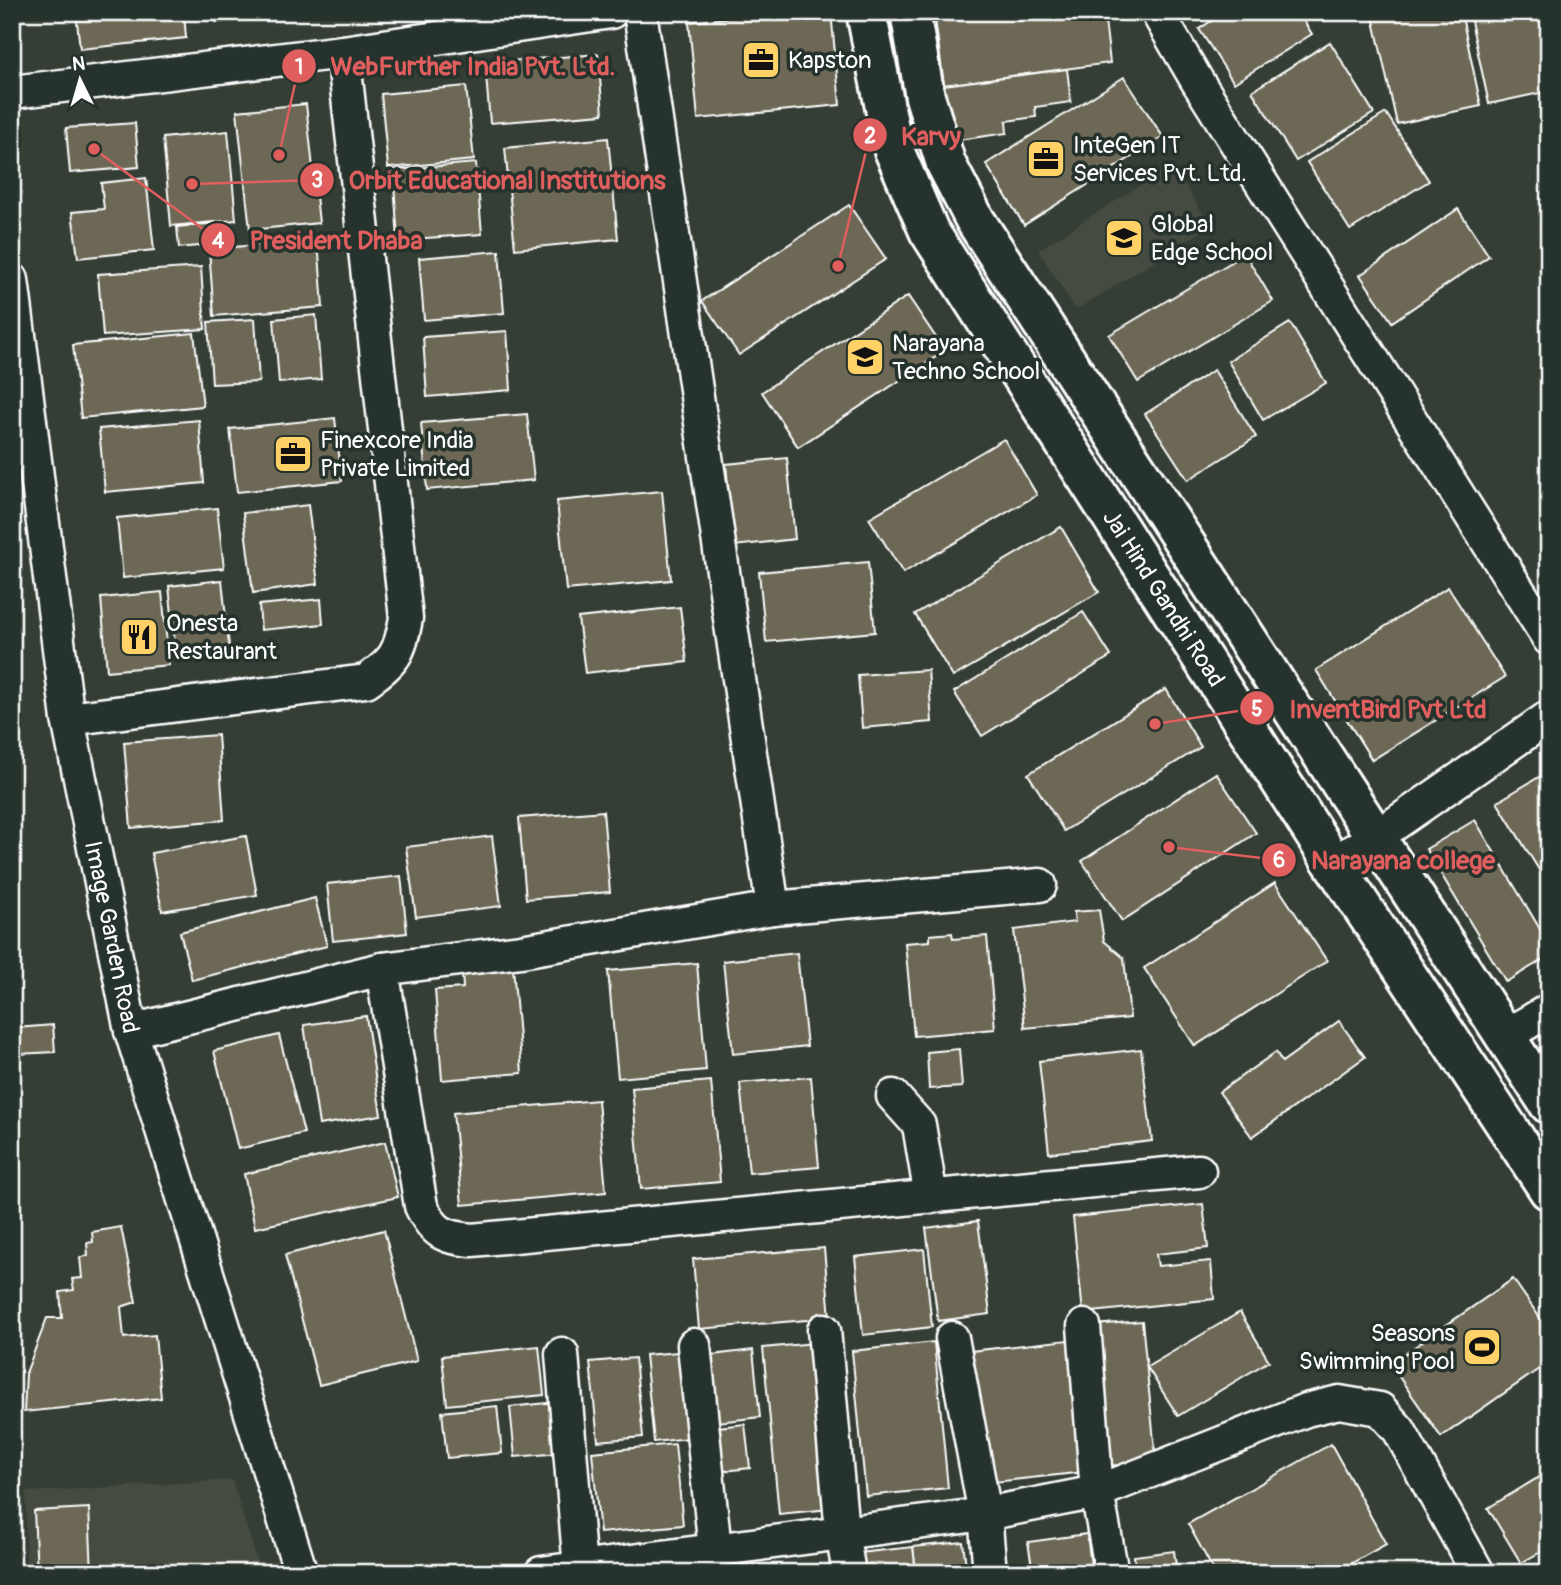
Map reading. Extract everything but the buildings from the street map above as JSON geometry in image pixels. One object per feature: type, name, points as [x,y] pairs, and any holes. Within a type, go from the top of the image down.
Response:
[{"type":"street","points":[[12,92],[343,52],[611,12]]},
{"type":"street","points":[[640,12],[773,908]]},
{"type":"street","name":"Jai Hind Gandhi Road","points":[[866,12],[893,148],[929,230],[1333,863],[1549,1190]]},
{"type":"street","name":"Jai Hind Gandhi Road","points":[[910,12],[925,97],[946,164],[975,220],[1549,1104]]},
{"type":"street","points":[[1157,12],[1196,79],[1549,639]]},
{"type":"street","points":[[68,719],[366,681],[385,668],[401,647],[405,618],[343,52]]},
{"type":"street","name":"Image Garden Road","points":[[12,280],[68,719],[131,1031],[301,1573]]},
{"type":"street","points":[[1333,863],[1376,837],[1549,717]]},
{"type":"street","points":[[131,1031],[382,969],[521,951],[773,908],[1040,885]]},
{"type":"street","points":[[382,969],[421,1206],[430,1226],[449,1238],[472,1240],[1199,1171]]},
{"type":"street","points":[[1505,1036],[1549,1010]]},
{"type":"street","points":[[893,1096],[912,1114],[919,1125],[931,1197]]},
{"type":"street","points":[[1084,1326],[1097,1492],[1112,1573]]},
{"type":"street","points":[[824,1330],[842,1532],[849,1573]]},
{"type":"street","points":[[952,1338],[985,1514],[990,1573]]},
{"type":"street","points":[[694,1345],[715,1550]]},
{"type":"street","points":[[562,1354],[580,1569]]},
{"type":"street","points":[[541,1573],[985,1514],[1097,1492],[1306,1410],[1339,1402],[1380,1409],[1399,1430],[1478,1573]]},
{"type":"shaded area","name":"Global Edge School","points":[[1172,165],[1211,226],[1076,310],[1038,250]]},
{"type":"shaded area","points":[[232,1480],[261,1573],[26,1573],[26,1492]]},
{"type":"place","name":"Kapston","points":[[761,60]]},
{"type":"place","name":"President Dhaba","points":[[94,149]]},
{"type":"place","name":"WebFurther India Pvt. Ltd.","points":[[279,155]]},
{"type":"place","name":"InteGen IT Services Pvt. Ltd.","points":[[1046,159]]},
{"type":"place","name":"Orbit Educational Institutions","points":[[192,184]]},
{"type":"place","name":"Global Edge School","points":[[1124,238]]},
{"type":"place","name":"Karvy","points":[[838,266]]},
{"type":"place","name":"Narayana Techno School","points":[[865,357]]},
{"type":"place","name":"Finexcore India Private Limited","points":[[293,454]]},
{"type":"place","name":"Onesta Restaurant","points":[[139,637]]},
{"type":"place","name":"InventBird Pvt Ltd","points":[[1155,724]]},
{"type":"place","name":"Narayana college","points":[[1169,847]]},
{"type":"place","name":"Seasons Swimming Pool","points":[[1482,1347]]}]
